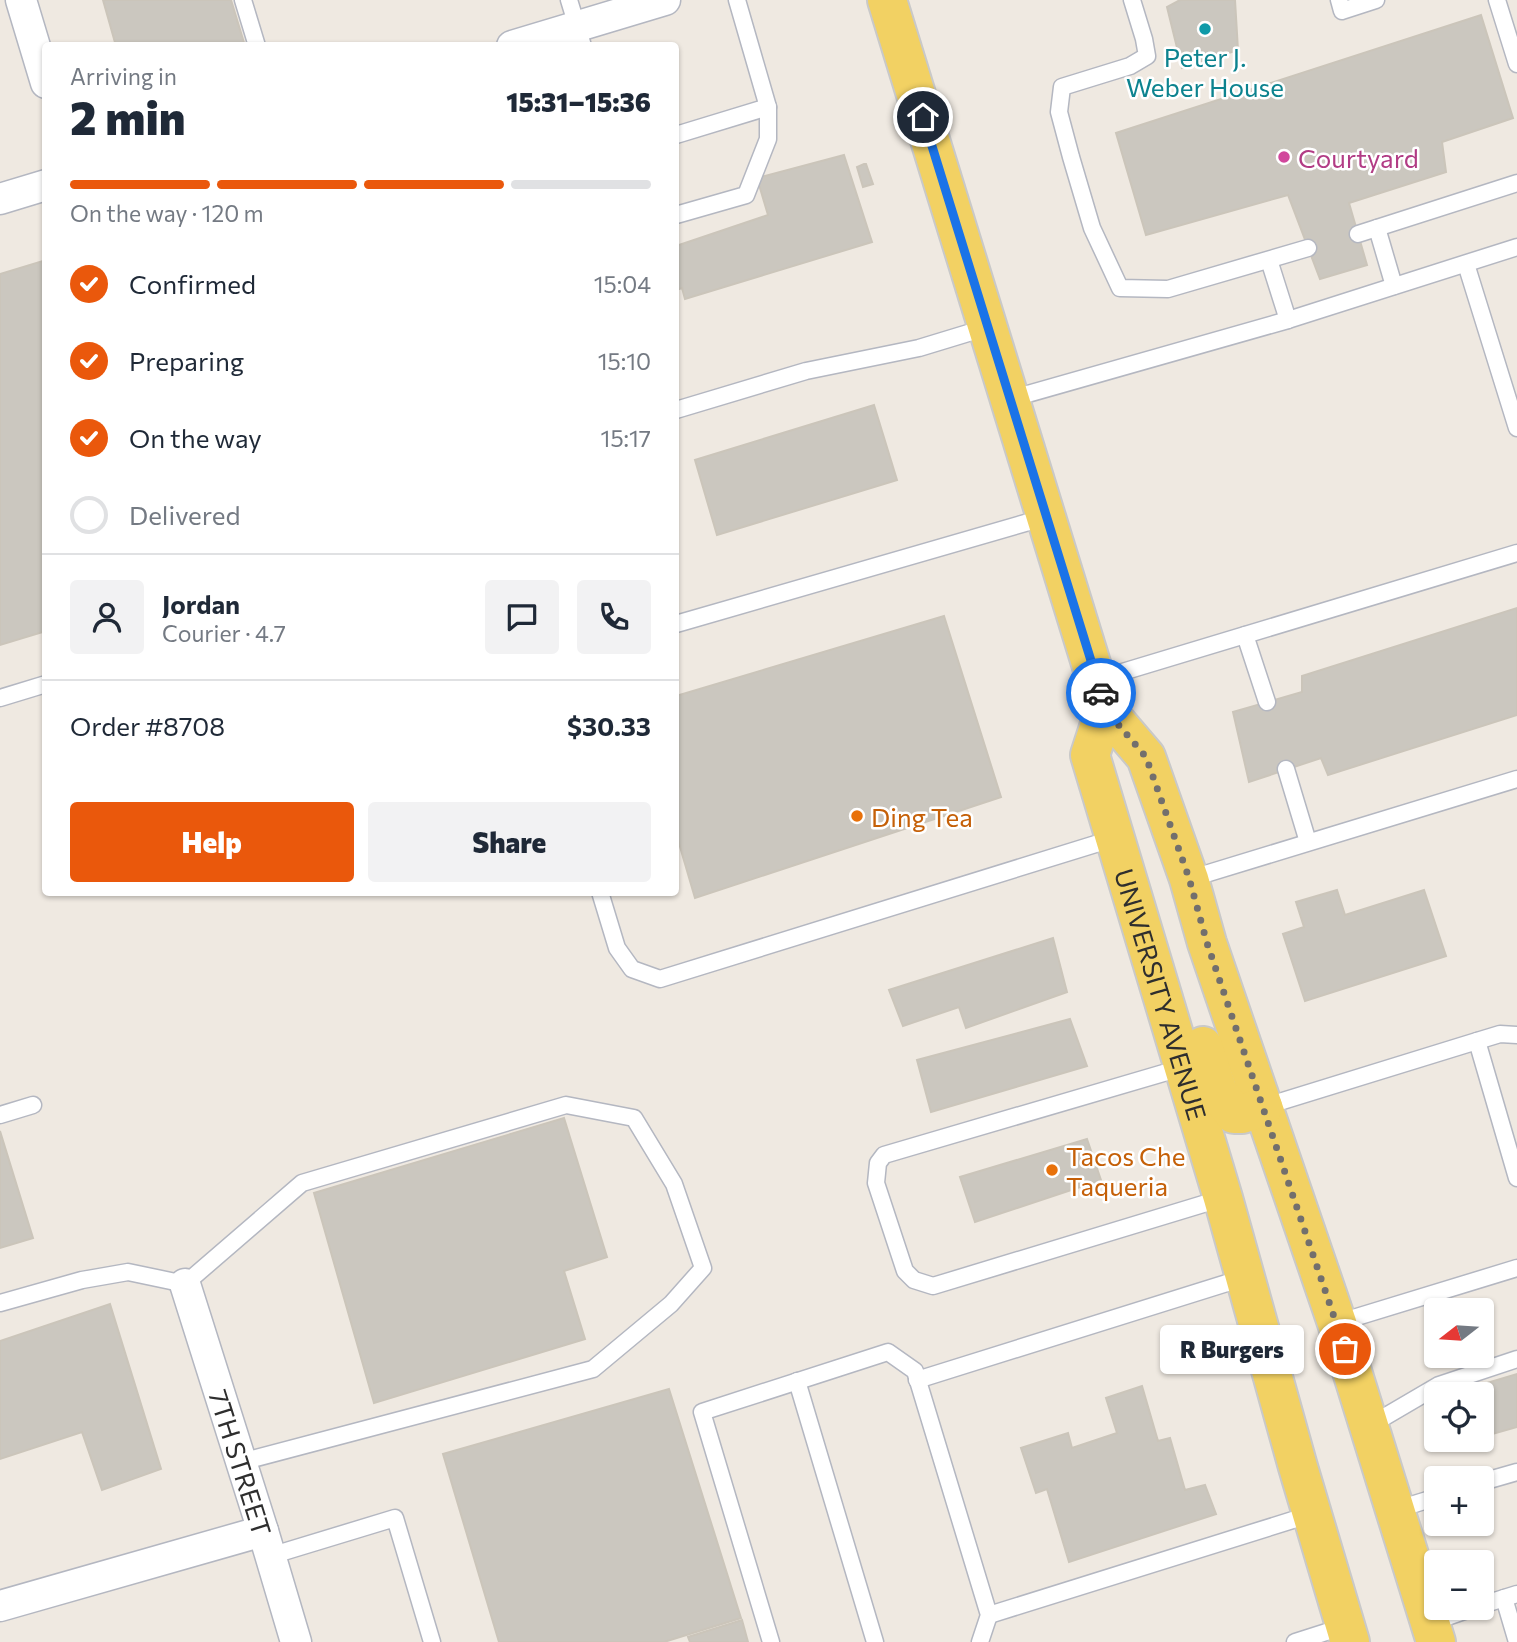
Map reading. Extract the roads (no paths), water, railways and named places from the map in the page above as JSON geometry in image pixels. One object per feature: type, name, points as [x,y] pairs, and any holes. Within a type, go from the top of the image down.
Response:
[{"type":"main road","points":[[887,0],[1101,694],[1146,757],[1189,878],[1207,943],[1338,1323],[1433,1632]]},
{"type":"main road","name":"UNIVERSITY AVENUE","points":[[1101,694],[1090,755],[1223,1198],[1347,1634]]},
{"type":"main road","points":[[1119,852],[1163,926],[1218,1092],[1234,1114],[1264,1107]]},
{"type":"street","points":[[21,0],[42,70]]},
{"type":"street","points":[[524,42],[665,0]]},
{"type":"street","points":[[0,199],[42,186]]},
{"type":"street","name":"7TH STREET","points":[[185,1284],[296,1642]]},
{"type":"street","points":[[0,1606],[267,1544]]},
{"type":"lane","points":[[243,0],[256,42]]},
{"type":"lane","points":[[679,214],[746,195],[768,139],[768,107],[737,0]]},
{"type":"lane","points":[[1132,0],[1147,57],[1130,66],[1062,87],[1059,112],[1092,228],[1120,288],[1168,289],[1308,248]]},
{"type":"lane","points":[[1339,0],[1342,10],[1376,0]]},
{"type":"lane","points":[[1497,0],[1517,64]]},
{"type":"lane","points":[[679,134],[768,107]]},
{"type":"lane","points":[[1358,234],[1517,183]]},
{"type":"lane","points":[[1377,228],[1394,286]]},
{"type":"lane","points":[[1010,399],[1289,320],[1517,247]]},
{"type":"lane","points":[[1269,260],[1289,320]]},
{"type":"lane","points":[[1466,264],[1517,428]]},
{"type":"lane","points":[[679,409],[806,371],[919,348],[988,327]]},
{"type":"lane","points":[[679,623],[1046,517]]},
{"type":"lane","points":[[1101,694],[1245,635],[1517,553]]},
{"type":"lane","points":[[1245,635],[1267,702]]},
{"type":"lane","points":[[0,698],[42,685]]},
{"type":"lane","points":[[1286,769],[1308,842]]},
{"type":"lane","points":[[1189,878],[1517,779]]},
{"type":"lane","points":[[601,896],[617,948],[632,969],[660,979],[1119,852]]},
{"type":"lane","points":[[1264,1107],[1500,1034],[1517,1035]]},
{"type":"lane","points":[[1476,1041],[1517,1178]]},
{"type":"lane","points":[[1184,1067],[884,1155],[878,1163],[876,1183],[905,1270],[914,1280],[933,1286],[1223,1198]]},
{"type":"lane","points":[[0,1115],[33,1105]]},
{"type":"lane","points":[[0,1303],[82,1280],[128,1272],[185,1284],[302,1182],[566,1105],[634,1118],[674,1184],[703,1268],[671,1304],[593,1369],[241,1462]]},
{"type":"lane","points":[[1338,1323],[1517,1268]]},
{"type":"lane","points":[[917,1380],[1246,1277]]},
{"type":"lane","points":[[771,1642],[702,1412],[888,1352],[915,1371],[989,1615],[979,1642]]},
{"type":"lane","points":[[1369,1426],[1438,1385],[1517,1359]]},
{"type":"lane","points":[[797,1381],[875,1642]]},
{"type":"lane","points":[[1494,1479],[1517,1472]]},
{"type":"lane","points":[[1395,1510],[1424,1501]]},
{"type":"lane","points":[[989,1615],[1312,1514]]},
{"type":"lane","points":[[267,1544],[395,1518],[432,1642]]},
{"type":"lane","points":[[1510,1596],[1517,1642]]},
{"type":"lane","points":[[1433,1632],[1453,1620]]},
{"type":"lane","points":[[1295,1642],[1347,1634]]},
{"type":"place","name":"Peter J. Weber House","points":[[1205,29]]},
{"type":"place","name":"Courtyard","points":[[1284,157]]},
{"type":"place","name":"Ding Tea","points":[[857,816]]},
{"type":"place","name":"Tacos Che Taqueria","points":[[1052,1170]]},
{"type":"place","name":"R Burgers","points":[[1345,1349]]}]
